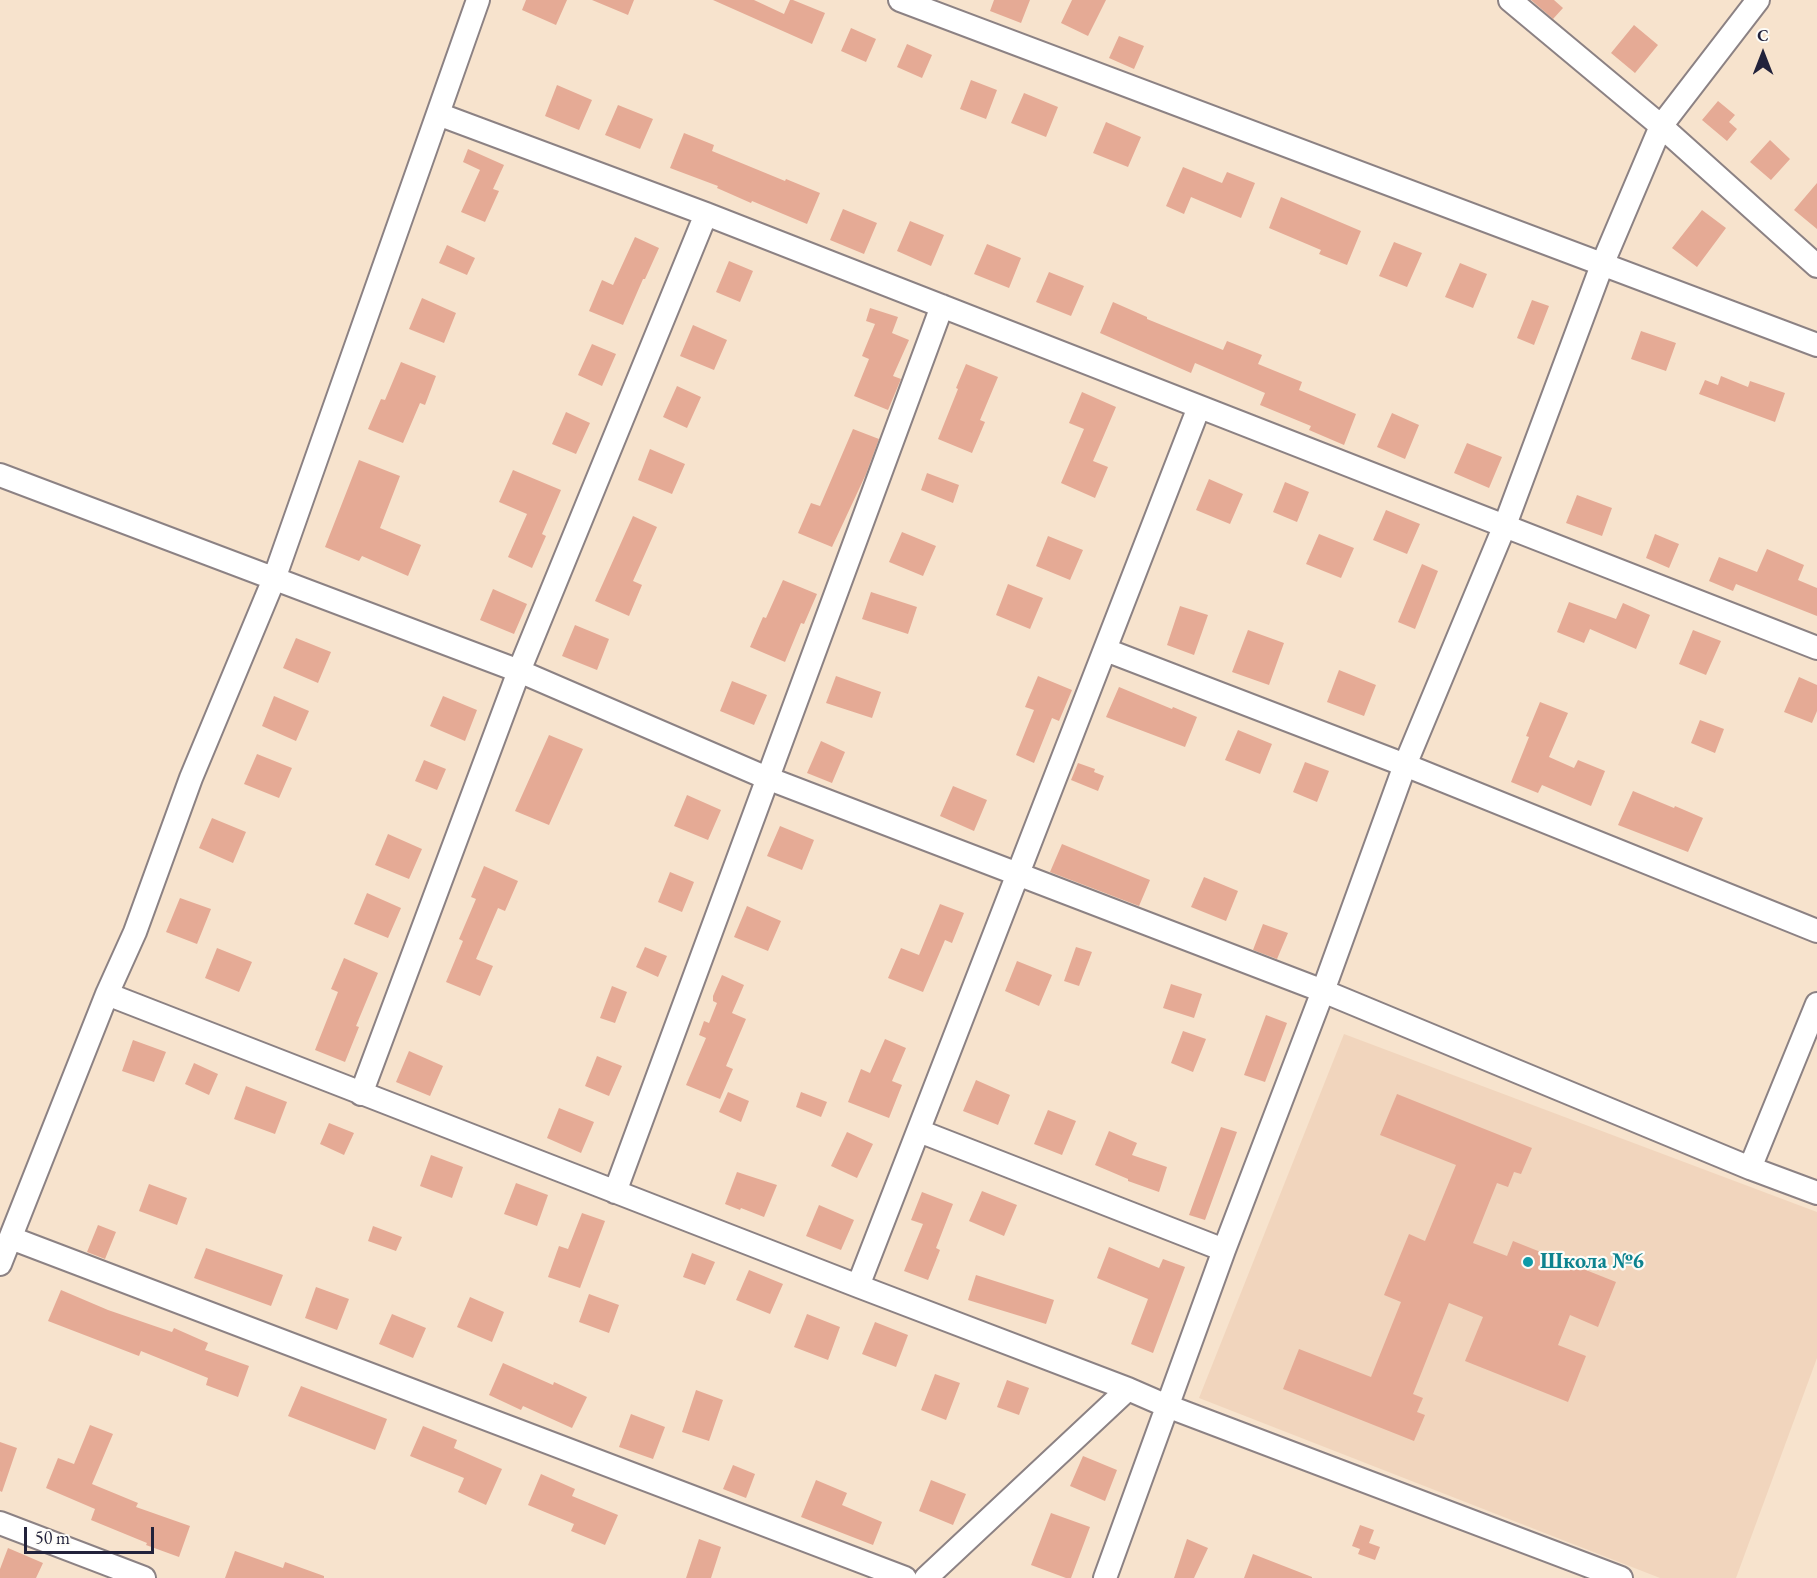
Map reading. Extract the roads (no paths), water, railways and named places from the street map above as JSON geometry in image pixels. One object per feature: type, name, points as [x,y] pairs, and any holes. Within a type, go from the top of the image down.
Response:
[{"type":"street","points":[[0,1264],[107,994],[135,932],[191,778],[274,579],[478,0]]},
{"type":"street","points":[[900,0],[1817,345]]},
{"type":"street","points":[[1510,0],[1661,126],[1817,266]]},
{"type":"street","points":[[1105,1578],[1224,1250],[1323,991],[1405,765],[1505,525],[1602,266],[1661,126],[1758,0]]},
{"type":"street","points":[[438,114],[706,214],[1817,648]]},
{"type":"street","points":[[361,1094],[519,671],[706,214]]},
{"type":"street","points":[[615,1192],[942,306]]},
{"type":"street","points":[[858,1286],[1199,407]]},
{"type":"street","points":[[0,475],[519,671],[767,778],[1323,991],[1750,1168],[1817,1193]]},
{"type":"street","points":[[1106,650],[1405,765],[1817,931]]},
{"type":"street","points":[[107,994],[1167,1406],[1621,1578]]},
{"type":"street","points":[[1750,1168],[1817,1004]]},
{"type":"street","points":[[919,1131],[1224,1250]]},
{"type":"street","points":[[11,1238],[905,1578]]},
{"type":"street","points":[[926,1578],[1128,1389]]},
{"type":"street","points":[[0,1523],[144,1578]]},
{"type":"place","name":"Школа №6","points":[[1528,1262]]}]
